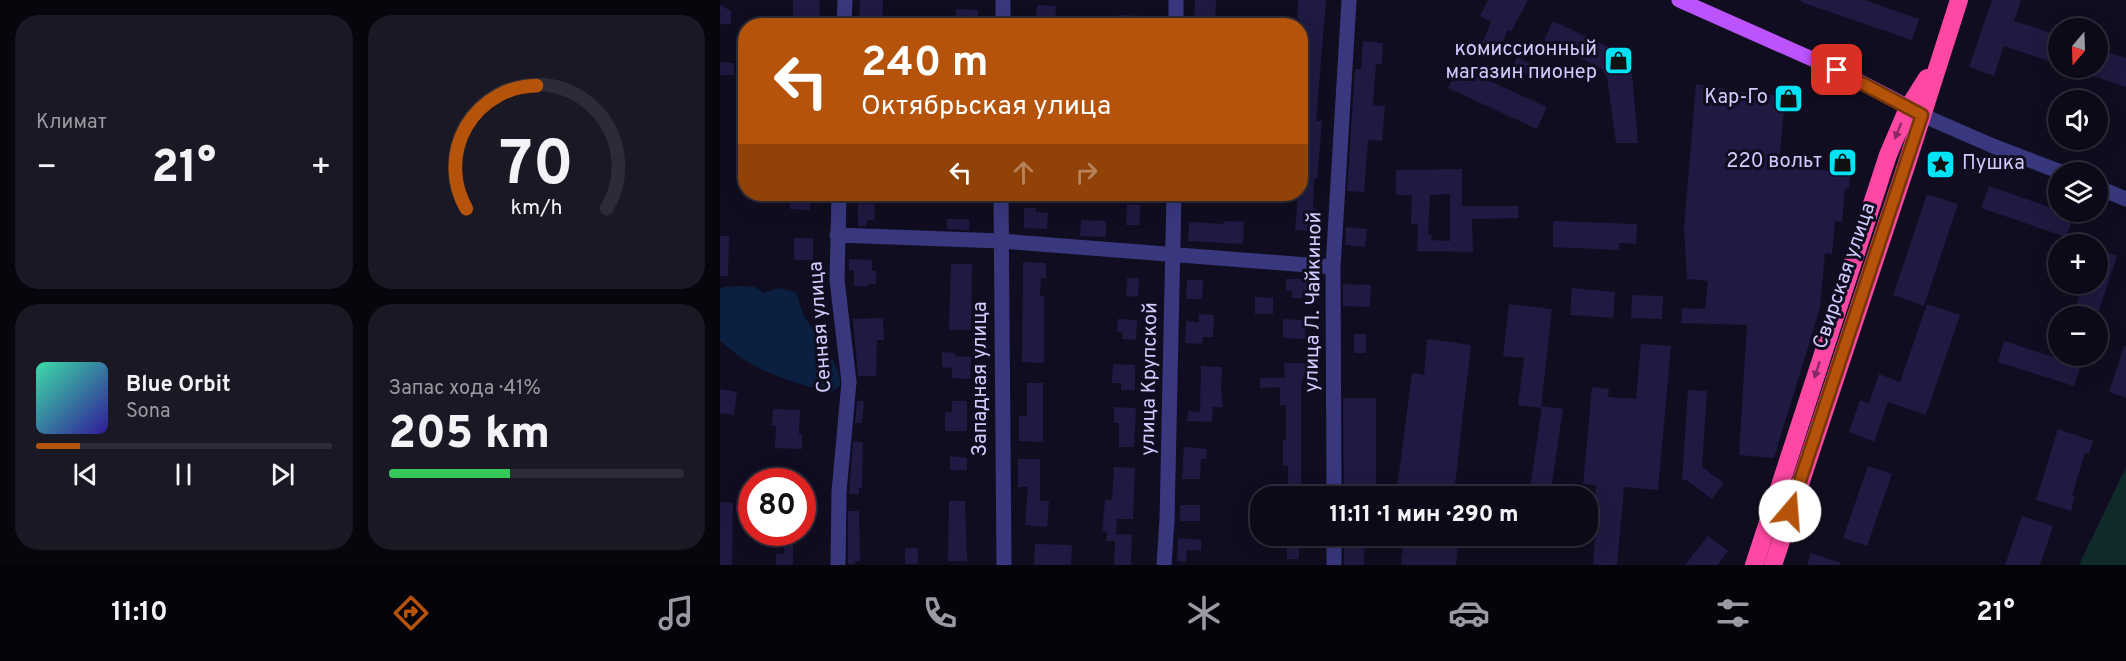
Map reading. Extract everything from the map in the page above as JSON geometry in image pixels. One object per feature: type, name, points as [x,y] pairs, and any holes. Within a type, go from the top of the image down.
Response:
[{"type":"highway","name":"Свирская улица","points":[[1773,565],[1915,111],[1940,55],[1959,0]]},
{"type":"highway","name":"Свирская улица","points":[[1754,565],[1888,155],[1915,111]]},
{"type":"main road","points":[[1679,0],[1845,74],[1915,111]]},
{"type":"street","points":[[844,18],[845,0]]},
{"type":"street","points":[[1003,18],[1004,0]]},
{"type":"street","points":[[1176,0],[1176,18]]},
{"type":"street","name":"улица Л. Чайкиной","points":[[1334,486],[1333,267],[1349,0]]},
{"type":"street","points":[[1915,111],[1993,146],[2048,167]]},
{"type":"street","points":[[2108,192],[2126,199]]},
{"type":"street","name":"Сенная улица","points":[[838,565],[839,492],[849,382],[837,280],[839,201]]},
{"type":"street","name":"Западная улица","points":[[1001,201],[1004,565]]},
{"type":"street","name":"улица Крупской","points":[[1164,565],[1174,201]]},
{"type":"street","points":[[837,235],[1001,241],[1333,267]]},
{"type":"street","points":[[1334,546],[1334,565]]},
{"type":"green space","points":[[2126,467],[2126,565],[2079,565]]},
{"type":"water","points":[[755,287],[764,293],[778,288],[796,292],[804,316],[833,360],[840,378],[840,386],[830,393],[771,374],[745,360],[720,340],[720,289]]},
{"type":"building","points":[[793,0],[820,0],[819,18],[793,18]]},
{"type":"building","points":[[860,0],[883,0],[882,18],[859,17]]},
{"type":"building","points":[[1195,0],[1216,0],[1215,18],[1194,18]]},
{"type":"building","points":[[1298,0],[1326,0],[1316,121],[1322,121],[1317,179],[1314,179],[1313,208],[1317,209],[1315,232],[1295,230],[1297,201],[1308,201],[1308,18],[1297,18]]},
{"type":"building","points":[[1488,0],[1528,0],[1511,32],[1508,30],[1497,55],[1480,48],[1491,22],[1480,16]]},
{"type":"building","points":[[1801,0],[1864,0],[1919,19],[1912,40],[1801,2]]},
{"type":"building","points":[[1992,0],[2021,0],[2014,21],[2048,32],[2048,61],[2004,46],[1994,76],[1969,67]]},
{"type":"building","points":[[720,5],[731,11],[731,24],[720,24]]},
{"type":"building","points":[[1037,5],[1056,6],[1055,18],[1036,18]]},
{"type":"building","points":[[956,9],[978,10],[978,18],[955,18]]},
{"type":"building","points":[[1119,15],[1141,16],[1141,18],[1119,18]]},
{"type":"building","points":[[1553,21],[1628,56],[1631,63],[1638,143],[1616,143],[1607,77],[1602,69],[1544,40]]},
{"type":"building","points":[[1363,41],[1383,43],[1382,64],[1376,64],[1373,105],[1385,106],[1382,141],[1368,140],[1364,192],[1347,191],[1355,69],[1361,69]]},
{"type":"building","points":[[2108,52],[2126,58],[2126,87],[2100,78],[2108,78]]},
{"type":"building","points":[[1517,57],[1535,66],[1530,76],[1513,67]]},
{"type":"building","points":[[720,62],[734,63],[734,75],[720,75]]},
{"type":"building","points":[[1458,67],[1547,107],[1537,129],[1448,88]]},
{"type":"building","points":[[1696,84],[1785,96],[1779,166],[1830,171],[1831,158],[1838,150],[1852,152],[1849,189],[1845,188],[1842,222],[1835,221],[1832,254],[1825,253],[1820,308],[1774,458],[1739,455],[1747,325],[1681,323],[1682,308],[1705,309],[1708,281],[1687,279],[1684,228]]},
{"type":"building","points":[[1462,169],[1462,206],[1518,206],[1519,218],[1472,219],[1473,252],[1417,251],[1418,225],[1411,224],[1412,195],[1396,195],[1396,170]],"holes":[[[1450,194],[1450,241],[1431,240],[1432,235],[1428,234],[1430,195]]]},
{"type":"building","points":[[1989,186],[2048,207],[2048,222],[2071,222],[2067,234],[2057,234],[1981,208]]},
{"type":"building","points":[[1927,194],[1958,204],[1924,306],[1893,295]]},
{"type":"building","points":[[790,201],[811,201],[810,210],[790,209]]},
{"type":"building","points":[[858,203],[875,204],[874,220],[867,220],[866,226],[858,226]]},
{"type":"building","points":[[1127,204],[1141,205],[1139,225],[1126,225]]},
{"type":"building","points":[[1024,208],[1036,208],[1036,212],[1048,213],[1047,229],[1024,228]]},
{"type":"building","points":[[947,219],[969,219],[969,230],[947,229]]},
{"type":"building","points":[[1081,220],[1106,221],[1106,237],[1080,236]]},
{"type":"building","points":[[1224,221],[1244,222],[1243,244],[1188,241],[1189,222],[1223,224]]},
{"type":"building","points":[[1553,221],[1637,224],[1636,244],[1619,243],[1619,250],[1553,247]]},
{"type":"building","points":[[1346,227],[1367,229],[1365,247],[1345,245]]},
{"type":"building","points":[[720,236],[729,236],[728,276],[720,276]]},
{"type":"building","points":[[794,238],[813,238],[813,260],[794,260]]},
{"type":"building","points":[[2108,253],[2117,256],[2108,283]]},
{"type":"building","points":[[849,259],[872,260],[872,271],[876,271],[876,284],[868,284],[868,287],[854,286],[854,270],[849,270]]},
{"type":"building","points":[[1023,262],[1046,263],[1046,278],[1041,278],[1040,296],[1044,296],[1044,363],[1022,362]]},
{"type":"building","points":[[951,264],[972,264],[971,330],[949,330]]},
{"type":"building","points":[[1127,278],[1139,278],[1138,297],[1126,296]]},
{"type":"building","points":[[1286,279],[1311,279],[1311,298],[1292,298],[1292,291],[1286,291]]},
{"type":"building","points":[[1187,280],[1203,280],[1202,299],[1186,299]]},
{"type":"building","points":[[1343,284],[1371,285],[1370,307],[1343,306]]},
{"type":"building","points":[[1572,288],[1615,292],[1613,318],[1570,315]]},
{"type":"building","points":[[2080,294],[2104,294],[2100,306],[2076,306]]},
{"type":"building","points":[[1632,295],[1663,296],[1662,319],[1631,318]]},
{"type":"building","points":[[1255,297],[1273,298],[1273,314],[1255,314]]},
{"type":"building","points":[[1509,304],[1552,309],[1541,408],[1518,405],[1524,358],[1503,356]]},
{"type":"building","points":[[1927,304],[1960,315],[1926,415],[1888,402],[1874,442],[1849,432],[1860,400],[1869,403],[1879,374],[1900,382]]},
{"type":"building","points":[[1199,314],[1214,315],[1213,337],[1203,337],[1202,344],[1185,343],[1186,321],[1199,322]]},
{"type":"building","points":[[883,318],[884,340],[877,340],[876,376],[858,376],[853,319]]},
{"type":"building","points":[[1118,319],[1137,320],[1136,340],[1122,339],[1122,332],[1117,332]]},
{"type":"building","points":[[1283,319],[1306,320],[1305,339],[1283,338]]},
{"type":"building","points":[[1354,334],[1366,334],[1366,353],[1354,353]]},
{"type":"building","points":[[1427,339],[1471,345],[1455,484],[1465,486],[1397,486],[1412,373],[1424,375]]},
{"type":"building","points":[[2004,341],[2048,355],[2048,366],[2081,366],[2074,386],[1998,362]]},
{"type":"building","points":[[1641,344],[1671,346],[1658,490],[1624,487],[1617,565],[1593,565],[1594,546],[1598,546],[1598,486],[1583,484],[1592,387],[1609,389],[1608,397],[1636,399]]},
{"type":"building","points":[[2124,346],[2126,346],[2126,398],[2109,392]]},
{"type":"building","points":[[942,352],[971,357],[970,379],[952,378],[952,368],[942,367]]},
{"type":"building","points":[[1284,363],[1305,363],[1305,377],[1303,377],[1301,387],[1301,486],[1288,486],[1288,466],[1283,466],[1286,405],[1280,405],[1280,387],[1260,388],[1260,378],[1285,378]]},
{"type":"building","points":[[1113,364],[1135,365],[1135,390],[1121,390],[1121,383],[1112,383]]},
{"type":"building","points":[[1201,366],[1222,367],[1223,407],[1213,407],[1212,422],[1187,421],[1188,411],[1200,412]]},
{"type":"building","points":[[1027,383],[1043,383],[1043,442],[1019,441],[1019,416],[1027,416]]},
{"type":"building","points":[[720,389],[737,392],[734,415],[720,413]]},
{"type":"building","points":[[1688,390],[1707,391],[1702,467],[1724,483],[1712,499],[1686,480],[1682,480]]},
{"type":"building","points":[[1343,398],[1376,398],[1376,486],[1344,486]]},
{"type":"building","points":[[857,401],[864,401],[862,423],[855,423]]},
{"type":"building","points":[[952,401],[967,401],[967,431],[945,431],[945,412],[952,412]]},
{"type":"building","points":[[1542,406],[1563,409],[1551,486],[1530,486]]},
{"type":"building","points":[[1114,407],[1136,408],[1134,447],[1119,447],[1119,423],[1114,423]]},
{"type":"building","points":[[773,409],[800,410],[799,434],[802,434],[802,449],[775,448],[776,426],[772,426]]},
{"type":"building","points":[[2058,429],[2093,441],[2089,454],[2085,453],[2072,495],[2075,496],[2071,511],[2036,500]]},
{"type":"building","points":[[853,441],[863,442],[862,488],[859,488],[859,494],[849,494]]},
{"type":"building","points":[[1184,447],[1207,449],[1206,459],[1201,459],[1200,479],[1182,479]]},
{"type":"building","points":[[950,456],[967,458],[967,470],[950,470]]},
{"type":"building","points":[[1018,459],[1040,459],[1040,501],[1049,501],[1047,527],[1025,525],[1028,487],[1018,487]]},
{"type":"building","points":[[1868,466],[1892,474],[1867,546],[1843,538]]},
{"type":"building","points":[[1114,467],[1135,468],[1133,519],[1117,519],[1116,534],[1132,535],[1131,565],[1114,565],[1115,541],[1106,541],[1107,532],[1102,531],[1105,500],[1112,500]]},
{"type":"building","points":[[949,501],[965,501],[967,561],[948,561]]},
{"type":"building","points":[[720,502],[733,503],[732,565],[720,565]]},
{"type":"building","points":[[1180,505],[1200,505],[1200,521],[1180,521]]},
{"type":"building","points":[[848,511],[859,511],[860,561],[855,561],[855,564],[848,564]]},
{"type":"building","points":[[2022,516],[2053,526],[2040,565],[2005,565]]},
{"type":"building","points":[[1708,536],[1728,551],[1718,565],[1685,565]]},
{"type":"building","points":[[1178,538],[1201,540],[1201,550],[1187,550],[1186,562],[1177,561]]},
{"type":"building","points":[[1035,544],[1072,545],[1071,565],[1034,565]]},
{"type":"building","points":[[784,546],[793,546],[793,565],[776,565],[776,554],[784,554]]},
{"type":"building","points":[[1287,546],[1299,546],[1299,559],[1287,559]]},
{"type":"building","points":[[1344,546],[1365,546],[1364,565],[1344,565]]},
{"type":"building","points":[[1403,546],[1458,546],[1456,565],[1401,565]]},
{"type":"building","points":[[905,548],[918,548],[918,564],[905,564]]},
{"type":"building","points":[[1811,553],[1841,563],[1840,565],[1807,565]]},
{"type":"place","name":"комиссионный магазин пионер","points":[[1618,61]]},
{"type":"place","name":"Кар-Го","points":[[1789,98]]},
{"type":"place","name":"220 вольт","points":[[1843,162]]},
{"type":"place","name":"Пушка","points":[[1941,164]]},
{"type":"route","points":[[1790,511],[1922,115],[1837,70]]}]
